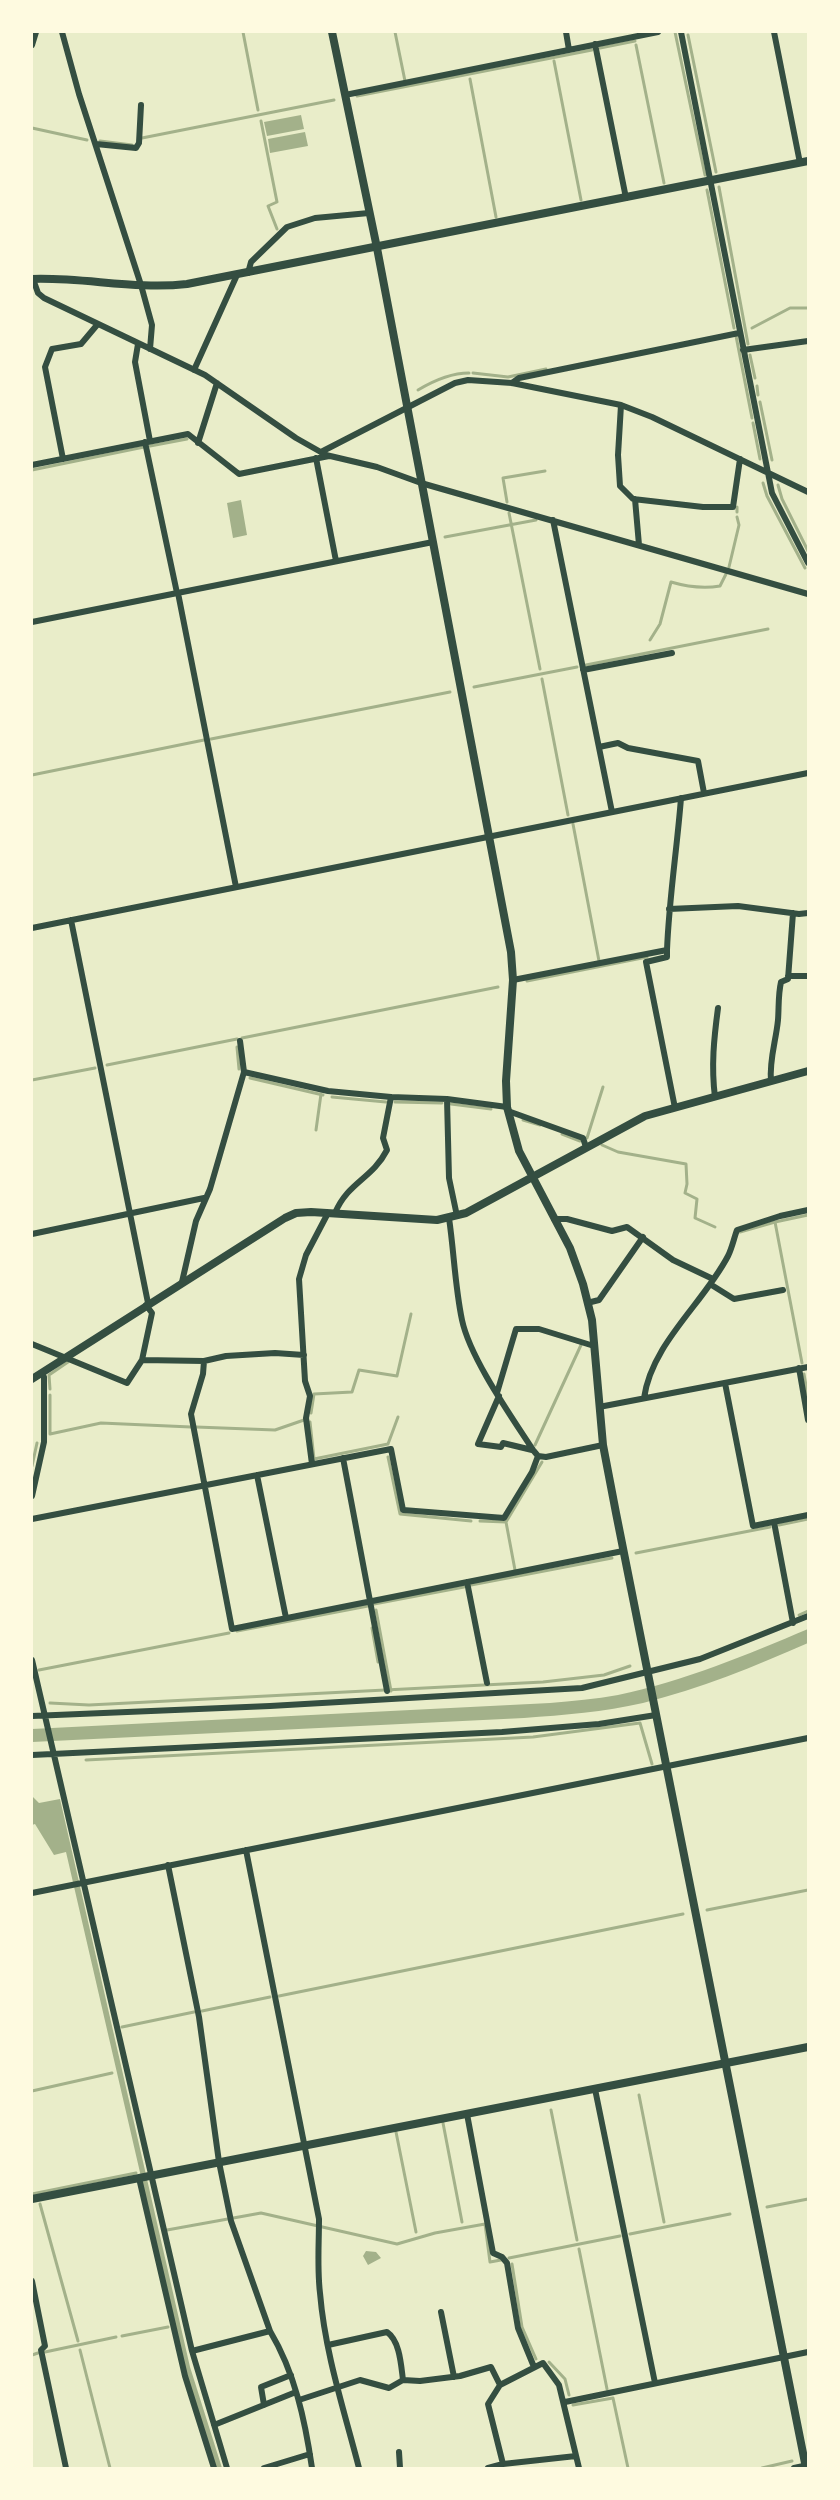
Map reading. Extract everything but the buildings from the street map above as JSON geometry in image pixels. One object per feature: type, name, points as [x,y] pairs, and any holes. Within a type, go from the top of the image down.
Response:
[{"type":"main road","points":[[332,32],[377,248],[511,952],[513,980],[506,1082],[507,1109],[519,1151],[531,1178],[570,1248],[587,1303],[594,1346],[603,1445],[623,1551],[807,2466]]},
{"type":"main road","points":[[32,1379],[147,1304],[296,1213],[437,1220],[453,1217],[531,1178],[636,1120],[808,1071]]},
{"type":"street","points":[[32,45],[36,32]]},
{"type":"street","points":[[62,32],[141,285],[152,325],[150,349]]},
{"type":"street","points":[[566,32],[569,50]]},
{"type":"street","points":[[345,95],[658,32]]},
{"type":"street","points":[[681,32],[772,493],[808,563]]},
{"type":"street","points":[[774,32],[804,162],[377,248],[170,286],[32,279],[38,293],[44,298],[194,370],[217,383],[296,438],[330,456],[377,467],[421,483],[808,594]]},
{"type":"street","points":[[596,44],[626,198]]},
{"type":"street","points":[[96,144],[136,148],[139,143],[141,105]]},
{"type":"street","points":[[248,273],[251,262],[287,227],[315,218],[369,213]]},
{"type":"street","points":[[194,370],[237,275]]},
{"type":"street","points":[[63,459],[45,367],[52,350],[81,344],[97,325]]},
{"type":"street","points":[[512,383],[519,378],[739,333]]},
{"type":"street","points":[[743,350],[808,341]]},
{"type":"street","points":[[138,344],[135,362],[148,442],[236,887]]},
{"type":"street","points":[[321,452],[406,406],[455,383],[468,380],[512,383],[621,405],[808,492]]},
{"type":"street","points":[[198,443],[217,383]]},
{"type":"street","points":[[621,405],[618,455],[620,486],[636,499],[703,507],[733,507],[740,459]]},
{"type":"street","points":[[32,465],[188,434],[239,474],[330,456]]},
{"type":"street","points":[[316,458],[336,561]]},
{"type":"street","points":[[636,499],[639,545]]},
{"type":"street","points":[[553,520],[612,812]]},
{"type":"street","points":[[32,622],[433,542]]},
{"type":"street","points":[[583,670],[672,653]]},
{"type":"street","points":[[599,747],[618,743],[628,748],[698,761],[704,794]]},
{"type":"street","points":[[32,928],[808,773]]},
{"type":"street","points":[[675,1108],[646,962],[667,957],[669,909],[676,866],[681,798]]},
{"type":"street","points":[[669,909],[738,906],[808,913]]},
{"type":"street","points":[[771,1082],[769,1064],[778,1019],[777,1004],[781,982],[788,979],[793,913]]},
{"type":"street","points":[[32,1344],[127,1383],[142,1360],[152,1313],[147,1304],[71,920]]},
{"type":"street","points":[[513,980],[667,950]]},
{"type":"street","points":[[788,976],[808,976]]},
{"type":"street","points":[[715,1097],[712,1074],[718,1008]]},
{"type":"street","points":[[182,1282],[196,1221],[204,1198],[210,1189],[244,1072],[240,1041]]},
{"type":"street","points":[[244,1072],[328,1091],[447,1099],[507,1109],[583,1138],[586,1147]]},
{"type":"street","points":[[312,1464],[306,1418],[310,1396],[305,1381],[299,1279],[306,1255],[331,1213],[353,1185],[379,1164],[387,1150],[383,1138],[391,1097]]},
{"type":"street","points":[[447,1099],[449,1178],[462,1320],[467,1337],[498,1395],[538,1456],[546,1457],[603,1445]]},
{"type":"street","points":[[32,1234],[204,1198]]},
{"type":"street","points":[[644,1398],[647,1377],[676,1330],[728,1255],[737,1230],[780,1216],[808,1210]]},
{"type":"street","points":[[554,1219],[567,1219],[612,1231],[627,1227],[673,1260],[712,1281],[734,1299],[783,1290]]},
{"type":"street","points":[[587,1303],[599,1299],[643,1237]]},
{"type":"street","points":[[533,1450],[503,1443],[501,1447],[478,1444],[498,1395],[516,1329],[539,1329],[594,1346]]},
{"type":"street","points":[[142,1360],[204,1361],[226,1356],[304,1354]]},
{"type":"street","points":[[204,1361],[203,1374],[191,1414],[232,1629],[623,1551]]},
{"type":"street","points":[[599,1407],[808,1367]]},
{"type":"street","points":[[799,1368],[808,1419]]},
{"type":"street","points":[[32,1496],[44,1442],[44,1377],[41,1374]]},
{"type":"street","points":[[725,1383],[753,1526],[808,1515]]},
{"type":"street","points":[[32,1520],[391,1449],[403,1510],[504,1518],[532,1472],[538,1456]]},
{"type":"street","points":[[344,1458],[387,1691]]},
{"type":"street","points":[[257,1475],[286,1618]]},
{"type":"street","points":[[774,1522],[793,1623]]},
{"type":"street","points":[[467,1582],[487,1683]]},
{"type":"street","points":[[32,1716],[531,1693],[582,1688],[648,1674],[700,1659],[808,1616]]},
{"type":"street","points":[[32,1660],[43,1716],[192,2352],[227,2469]]},
{"type":"street","points":[[32,1755],[502,1732],[599,1724],[656,1715]]},
{"type":"street","points":[[32,1893],[808,1738]]},
{"type":"street","points":[[246,1850],[319,2224],[317,2258],[328,2345],[336,2388],[353,2440],[359,2469]]},
{"type":"street","points":[[168,1865],[199,2017],[219,2162],[230,2219],[270,2331],[283,2352],[291,2375],[305,2420],[312,2469]]},
{"type":"street","points":[[32,2199],[808,2047]]},
{"type":"street","points":[[595,2089],[654,2383]]},
{"type":"street","points":[[467,2114],[493,2253],[502,2257],[507,2263],[518,2328],[534,2367]]},
{"type":"street","points":[[139,2178],[185,2376],[214,2469]]},
{"type":"street","points":[[32,2281],[45,2346],[41,2350],[66,2469]]},
{"type":"street","points":[[441,2312],[454,2377]]},
{"type":"street","points":[[192,2352],[270,2331]]},
{"type":"street","points":[[328,2345],[387,2332],[394,2340],[401,2361],[403,2380]]},
{"type":"street","points":[[564,2402],[808,2352]]},
{"type":"street","points":[[507,2466],[488,2404],[500,2385],[543,2363],[560,2385],[579,2469]]},
{"type":"street","points":[[299,2400],[360,2380],[389,2388],[403,2380],[420,2381],[454,2377],[491,2367],[500,2385]]},
{"type":"street","points":[[264,2405],[261,2387],[291,2375]]},
{"type":"street","points":[[214,2425],[296,2392]]},
{"type":"street","points":[[399,2452],[400,2469]]},
{"type":"street","points":[[264,2469],[310,2454]]},
{"type":"street","points":[[488,2469],[576,2456]]},
{"type":"street","points":[[794,2469],[807,2466]]},
{"type":"shaded area","points":[[301,115],[304,129],[267,136],[264,122]]},
{"type":"shaded area","points":[[305,132],[308,146],[270,153],[268,139]]},
{"type":"shaded area","points":[[241,500],[247,535],[233,538],[227,503]]},
{"type":"shaded area","points":[[808,1629],[808,1643],[748,1668],[664,1697],[599,1711],[524,1718],[32,1742],[32,1729],[550,1703],[601,1698],[691,1675]]},
{"type":"shaded area","points":[[32,1796],[39,1803],[60,1799],[190,2367],[222,2468],[216,2468],[187,2376],[66,1852],[54,1855],[35,1824],[32,1825]]},
{"type":"shaded area","points":[[366,2251],[376,2252],[381,2258],[368,2265],[363,2256]]},
{"type":"waterway","points":[[243,32],[258,110]]},
{"type":"waterway","points":[[395,32],[405,81]]},
{"type":"waterway","points":[[675,32],[705,175]]},
{"type":"waterway","points":[[688,35],[716,172]]},
{"type":"waterway","points":[[600,48],[635,41]]},
{"type":"waterway","points":[[636,45],[664,183]]},
{"type":"waterway","points":[[357,96],[592,50]]},
{"type":"waterway","points":[[554,61],[581,200]]},
{"type":"waterway","points":[[470,79],[496,217]]},
{"type":"waterway","points":[[142,138],[334,100]]},
{"type":"waterway","points":[[261,121],[277,202],[268,206],[277,229]]},
{"type":"waterway","points":[[32,128],[87,140]]},
{"type":"waterway","points":[[100,141],[132,145]]},
{"type":"waterway","points":[[719,187],[748,344]]},
{"type":"waterway","points":[[707,190],[734,328]]},
{"type":"waterway","points":[[752,328],[790,308],[808,308]]},
{"type":"waterway","points":[[736,336],[752,418]]},
{"type":"waterway","points":[[750,355],[755,378]]},
{"type":"waterway","points":[[473,373],[508,377],[546,369]]},
{"type":"waterway","points":[[418,390],[442,378],[469,373]]},
{"type":"waterway","points":[[757,386],[758,395]]},
{"type":"waterway","points":[[760,402],[772,460]]},
{"type":"waterway","points":[[753,423],[760,459]]},
{"type":"waterway","points":[[150,446],[187,439]]},
{"type":"waterway","points":[[32,470],[144,447]]},
{"type":"waterway","points":[[507,502],[503,478],[545,471]]},
{"type":"waterway","points":[[763,483],[767,496],[805,568]]},
{"type":"waterway","points":[[778,485],[782,499],[808,551]]},
{"type":"waterway","points":[[737,507],[737,512]]},
{"type":"waterway","points":[[509,513],[540,669]]},
{"type":"waterway","points":[[729,567],[739,525],[737,517]]},
{"type":"waterway","points":[[445,537],[536,520]]},
{"type":"waterway","points":[[650,640],[660,624],[671,582],[695,587],[720,586],[726,574]]},
{"type":"waterway","points":[[586,665],[768,629]]},
{"type":"waterway","points":[[474,687],[577,667]]},
{"type":"waterway","points":[[542,679],[568,815]]},
{"type":"waterway","points":[[211,739],[450,692]]},
{"type":"waterway","points":[[32,775],[204,740]]},
{"type":"waterway","points":[[573,824],[599,961]]},
{"type":"waterway","points":[[527,981],[647,957]]},
{"type":"waterway","points":[[242,1038],[498,987]]},
{"type":"waterway","points":[[107,1065],[237,1039]]},
{"type":"waterway","points":[[237,1047],[239,1069]]},
{"type":"waterway","points":[[32,1080],[95,1068]]},
{"type":"waterway","points":[[250,1078],[323,1095]]},
{"type":"waterway","points":[[587,1138],[603,1087]]},
{"type":"waterway","points":[[316,1130],[321,1094]]},
{"type":"waterway","points":[[332,1097],[386,1102]]},
{"type":"waterway","points":[[395,1102],[442,1103]]},
{"type":"waterway","points":[[451,1104],[491,1109]]},
{"type":"waterway","points":[[523,1120],[540,1125]]},
{"type":"waterway","points":[[562,1134],[580,1141]]},
{"type":"waterway","points":[[602,1145],[618,1152],[686,1164],[685,1193],[697,1199],[695,1218],[715,1227]]},
{"type":"waterway","points":[[740,1232],[808,1215]]},
{"type":"waterway","points":[[775,1222],[802,1363]]},
{"type":"waterway","points":[[311,1413],[314,1394],[352,1392],[359,1370],[397,1376],[411,1314]]},
{"type":"waterway","points":[[535,1445],[581,1345]]},
{"type":"waterway","points":[[50,1389],[49,1375],[68,1362]]},
{"type":"waterway","points":[[804,1374],[808,1397]]},
{"type":"waterway","points":[[50,1395],[50,1434],[101,1423],[191,1427]]},
{"type":"waterway","points":[[310,1422],[314,1459],[388,1444],[398,1417]]},
{"type":"waterway","points":[[196,1427],[275,1430],[304,1420]]},
{"type":"waterway","points":[[32,1466],[37,1443]]},
{"type":"waterway","points":[[388,1457],[400,1514],[471,1521]]},
{"type":"waterway","points":[[480,1521],[506,1522],[542,1462]]},
{"type":"waterway","points":[[779,1525],[808,1519]]},
{"type":"waterway","points":[[506,1522],[515,1570]]},
{"type":"waterway","points":[[636,1553],[770,1527]]},
{"type":"waterway","points":[[471,1585],[612,1558]]},
{"type":"waterway","points":[[374,1604],[464,1587]]},
{"type":"waterway","points":[[237,1631],[368,1606]]},
{"type":"waterway","points":[[376,1610],[391,1691]]},
{"type":"waterway","points":[[799,1615],[808,1611]]},
{"type":"waterway","points":[[372,1628],[378,1662]]},
{"type":"waterway","points":[[39,1670],[229,1633]]},
{"type":"waterway","points":[[50,1703],[89,1705],[543,1682],[604,1675],[630,1666]]},
{"type":"waterway","points":[[86,1760],[533,1737],[640,1723],[652,1764]]},
{"type":"waterway","points":[[707,1910],[808,1890]]},
{"type":"waterway","points":[[279,1996],[683,1914]]},
{"type":"waterway","points":[[202,2011],[270,1997]]},
{"type":"waterway","points":[[122,2027],[194,2012]]},
{"type":"waterway","points":[[32,2091],[112,2073]]},
{"type":"waterway","points":[[639,2095],[664,2222]]},
{"type":"waterway","points":[[551,2110],[577,2240]]},
{"type":"waterway","points":[[443,2123],[462,2222]]},
{"type":"waterway","points":[[396,2132],[416,2232]]},
{"type":"waterway","points":[[32,2194],[136,2173]]},
{"type":"waterway","points":[[767,2207],[808,2199]]},
{"type":"waterway","points":[[40,2204],[78,2341]]},
{"type":"waterway","points":[[167,2230],[261,2213],[397,2244],[435,2233],[485,2224],[490,2262],[501,2260]]},
{"type":"waterway","points":[[630,2234],[730,2214]]},
{"type":"waterway","points":[[509,2258],[620,2236]]},
{"type":"waterway","points":[[579,2249],[607,2389]]},
{"type":"waterway","points":[[512,2264],[522,2327],[536,2359]]},
{"type":"waterway","points":[[122,2336],[168,2327]]},
{"type":"waterway","points":[[45,2352],[116,2337]]},
{"type":"waterway","points":[[80,2350],[110,2468]]},
{"type":"waterway","points":[[32,2355],[38,2353]]},
{"type":"waterway","points":[[549,2362],[565,2379],[569,2395]]},
{"type":"waterway","points":[[573,2405],[613,2398],[628,2468]]},
{"type":"waterway","points":[[762,2468],[792,2461]]}]
